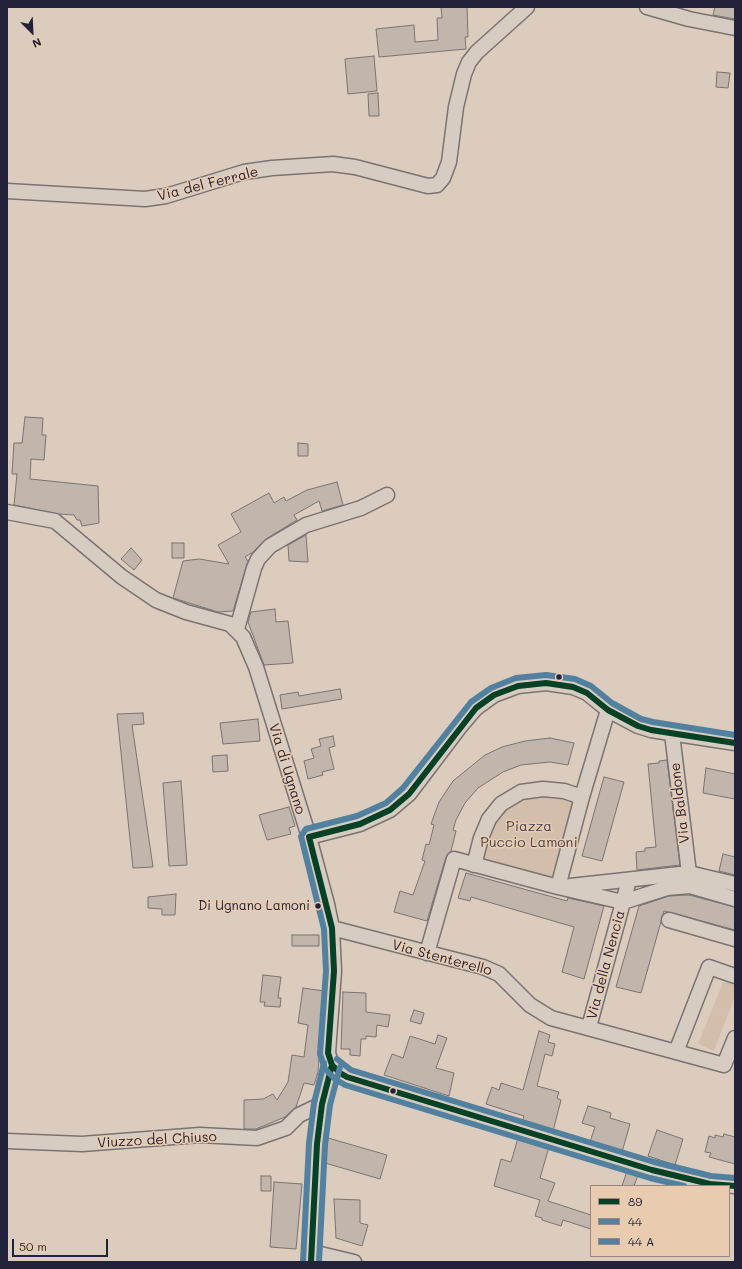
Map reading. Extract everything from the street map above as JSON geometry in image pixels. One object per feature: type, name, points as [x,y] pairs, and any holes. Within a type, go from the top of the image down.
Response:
[{"type":"street","name":"Via del Ferrale","points":[[7,191],[145,199],[166,196],[244,172],[272,168],[333,164],[428,186],[437,185],[443,178],[449,162],[456,107],[464,74],[469,62],[477,52],[526,7]]},
{"type":"street","points":[[647,7],[689,19],[735,28]]},
{"type":"street","points":[[7,512],[55,522],[122,576],[156,600],[186,612],[230,624],[237,630],[254,568],[258,559],[270,546],[306,525],[361,508],[387,495]]},
{"type":"street","name":"Via di Ugnano","points":[[237,630],[252,654],[309,837],[332,928],[334,971],[328,1050],[332,1065]]},
{"type":"street","points":[[309,837],[372,820],[397,805],[424,776],[470,715],[488,698],[504,690],[531,684],[564,685],[586,693],[608,710],[638,726],[672,734],[735,743]]},
{"type":"street","points":[[558,887],[582,797],[608,710]]},
{"type":"street","name":"Via Baldone","points":[[672,734],[689,873]]},
{"type":"street","points":[[474,864],[481,838],[489,819],[501,804],[521,792],[543,789],[564,790],[582,797]]},
{"type":"street","points":[[427,953],[454,859],[558,887],[623,902],[667,888],[690,886],[735,899]]},
{"type":"street","points":[[558,887],[689,873],[735,884]]},
{"type":"street","name":"Via della Nencia","points":[[589,1027],[629,880]]},
{"type":"street","points":[[670,920],[735,939]]},
{"type":"street","name":"Via Stenterello","points":[[332,928],[483,967],[499,974],[540,1013],[550,1018],[589,1027],[724,1064],[735,1038]]},
{"type":"street","points":[[676,1052],[709,967],[735,976]]},
{"type":"street","points":[[354,1262],[311,1257],[317,1144],[322,1104],[332,1065],[347,1077],[645,1168],[710,1184],[722,1185]]},
{"type":"street","name":"Viuzzo del Chiuso","points":[[7,1141],[82,1144],[200,1135],[257,1138],[286,1128],[299,1115],[322,1104]]},
{"type":"green space","name":"Piazza Puccio Lamoni","points":[[535,793],[577,798],[555,881],[479,859],[485,838],[504,807]]},
{"type":"green space","points":[[724,980],[735,985],[735,996],[714,1051],[698,1044]]},
{"type":"building","points":[[441,7],[467,7],[468,37],[465,37],[466,49],[379,57],[376,29],[414,25],[415,42],[438,40],[437,18],[442,18]]},
{"type":"building","points":[[715,7],[735,7],[735,19],[713,15]]},
{"type":"building","points":[[374,56],[377,91],[348,94],[345,59]]},
{"type":"building","points":[[717,72],[730,73],[728,88],[716,87]]},
{"type":"building","points":[[378,93],[379,116],[369,116],[368,94]]},
{"type":"building","points":[[25,417],[43,418],[42,435],[46,435],[44,460],[31,459],[30,479],[98,486],[99,523],[82,526],[80,520],[77,520],[74,515],[59,514],[14,505],[17,474],[12,474],[14,443],[22,443]]},
{"type":"building","points":[[298,443],[308,444],[308,456],[298,456]]},
{"type":"building","points":[[337,482],[343,505],[322,511],[319,501],[294,515],[297,520],[266,539],[253,552],[245,557],[248,561],[233,611],[218,612],[173,598],[183,561],[199,559],[229,564],[218,545],[241,532],[231,514],[269,493],[274,503],[284,497],[286,501],[307,490]]},
{"type":"building","points":[[306,535],[308,562],[289,561],[288,545]]},
{"type":"building","points":[[172,543],[184,543],[184,558],[172,558]]},
{"type":"building","points":[[131,548],[142,560],[134,570],[121,559]]},
{"type":"building","points":[[275,609],[276,622],[288,621],[293,663],[264,665],[248,622],[251,612]]},
{"type":"building","points":[[340,689],[342,699],[282,709],[280,695],[298,692],[299,696]]},
{"type":"building","points":[[143,713],[144,724],[132,725],[153,867],[133,868],[117,714]]},
{"type":"building","points":[[258,719],[260,741],[223,744],[220,723]]},
{"type":"building","points":[[333,736],[335,746],[329,748],[334,769],[322,772],[323,775],[308,779],[304,761],[314,758],[311,749],[321,746],[319,739]]},
{"type":"building","points":[[550,738],[574,743],[568,765],[550,762],[521,765],[503,772],[478,788],[465,803],[456,820],[453,830],[456,831],[451,851],[446,857],[427,921],[394,912],[400,891],[413,895],[425,861],[422,860],[426,844],[429,845],[434,825],[431,824],[439,802],[453,781],[485,755],[502,747],[525,741]]},
{"type":"building","points":[[227,755],[228,771],[213,772],[212,756]]},
{"type":"building","points":[[667,760],[680,865],[637,870],[636,852],[645,851],[645,848],[656,847],[648,764],[659,763],[659,761]]},
{"type":"building","points":[[706,768],[735,774],[735,799],[703,793]]},
{"type":"building","points":[[604,777],[624,782],[602,861],[582,856]]},
{"type":"building","points":[[181,781],[187,865],[169,866],[163,783]]},
{"type":"building","points":[[289,807],[295,826],[289,828],[291,834],[267,840],[259,815]]},
{"type":"building","points":[[723,854],[735,857],[735,875],[719,871]]},
{"type":"building","points":[[466,873],[567,901],[568,898],[604,906],[584,979],[562,972],[574,927],[471,897],[470,901],[458,898]]},
{"type":"building","points":[[176,894],[175,915],[162,915],[162,909],[148,908],[148,897]]},
{"type":"building","points":[[689,895],[735,907],[735,930],[664,911],[641,993],[616,987],[639,906],[669,896]]},
{"type":"building","points":[[292,935],[319,935],[319,946],[292,946]]},
{"type":"building","points":[[263,975],[281,977],[278,998],[281,998],[280,1007],[264,1006],[265,1002],[260,1002]]},
{"type":"building","points":[[303,988],[324,991],[318,1072],[314,1085],[304,1083],[296,1107],[285,1117],[256,1129],[244,1129],[244,1100],[263,1099],[273,1094],[277,1100],[288,1082],[292,1055],[304,1057],[308,1025],[298,1023]]},
{"type":"building","points":[[343,992],[366,993],[366,1012],[390,1015],[388,1027],[377,1025],[376,1037],[366,1036],[366,1039],[361,1039],[360,1056],[350,1055],[350,1049],[341,1049]]},
{"type":"building","points":[[414,1010],[424,1013],[421,1024],[410,1021]]},
{"type":"building","points":[[539,1031],[550,1035],[548,1042],[555,1044],[552,1056],[545,1054],[537,1086],[559,1092],[557,1098],[561,1100],[553,1131],[522,1122],[524,1116],[486,1104],[492,1087],[499,1090],[501,1083],[523,1090]]},
{"type":"building","points":[[438,1035],[447,1038],[436,1068],[454,1073],[449,1096],[384,1075],[392,1054],[403,1058],[410,1036],[435,1044]]},
{"type":"building","points":[[588,1106],[611,1113],[610,1118],[630,1124],[622,1152],[590,1142],[595,1127],[582,1123]]},
{"type":"building","points":[[657,1130],[683,1139],[675,1165],[648,1156]]},
{"type":"building","points":[[724,1134],[735,1137],[735,1164],[709,1157],[711,1153],[705,1152],[709,1136],[715,1138],[715,1135],[723,1137]]},
{"type":"building","points":[[328,1138],[387,1155],[380,1179],[325,1163]]},
{"type":"building","points":[[518,1138],[549,1147],[540,1178],[555,1183],[548,1201],[590,1215],[590,1229],[563,1220],[561,1226],[542,1220],[542,1218],[535,1216],[540,1200],[494,1186],[501,1159],[511,1162]]},
{"type":"building","points":[[627,1171],[638,1175],[634,1185],[622,1185]]},
{"type":"building","points":[[261,1176],[271,1176],[271,1191],[261,1191]]},
{"type":"building","points":[[274,1182],[302,1184],[296,1249],[270,1247]]},
{"type":"building","points":[[334,1199],[360,1200],[360,1223],[368,1225],[362,1246],[336,1238]]},
{"type":"transit line","name":"44","points":[[680,1185],[650,1178],[345,1085],[335,1079],[325,1069],[320,1054],[326,971],[324,929],[301,836],[306,829],[357,816],[386,803],[403,788],[471,702],[491,688],[516,678],[546,675],[575,679],[591,686],[612,703],[641,719],[735,735]]},
{"type":"transit line","name":"89","points":[[309,837],[360,824],[390,810],[409,794],[476,708],[494,695],[518,686],[546,683],[573,687],[587,693],[608,710],[638,726],[651,730],[735,743]]},
{"type":"transit line","name":"89","points":[[309,837],[332,928],[334,971],[328,1053],[332,1065],[340,1073],[347,1077],[652,1170],[710,1184],[722,1185]]},
{"type":"transit line","points":[[337,1059],[351,1070],[654,1162],[711,1176],[735,1178]]},
{"type":"transit line","points":[[303,1262],[309,1143],[314,1103],[324,1063]]},
{"type":"transit line","name":"89","points":[[311,1262],[317,1144],[322,1104],[332,1065]]},
{"type":"transit line","name":"44","points":[[319,1262],[325,1145],[330,1105],[340,1067]]},
{"type":"transit line","name":"89","points":[[730,1186],[735,1186]]},
{"type":"place","name":"Di Ugnano Lamoni","points":[[318,906]]}]
